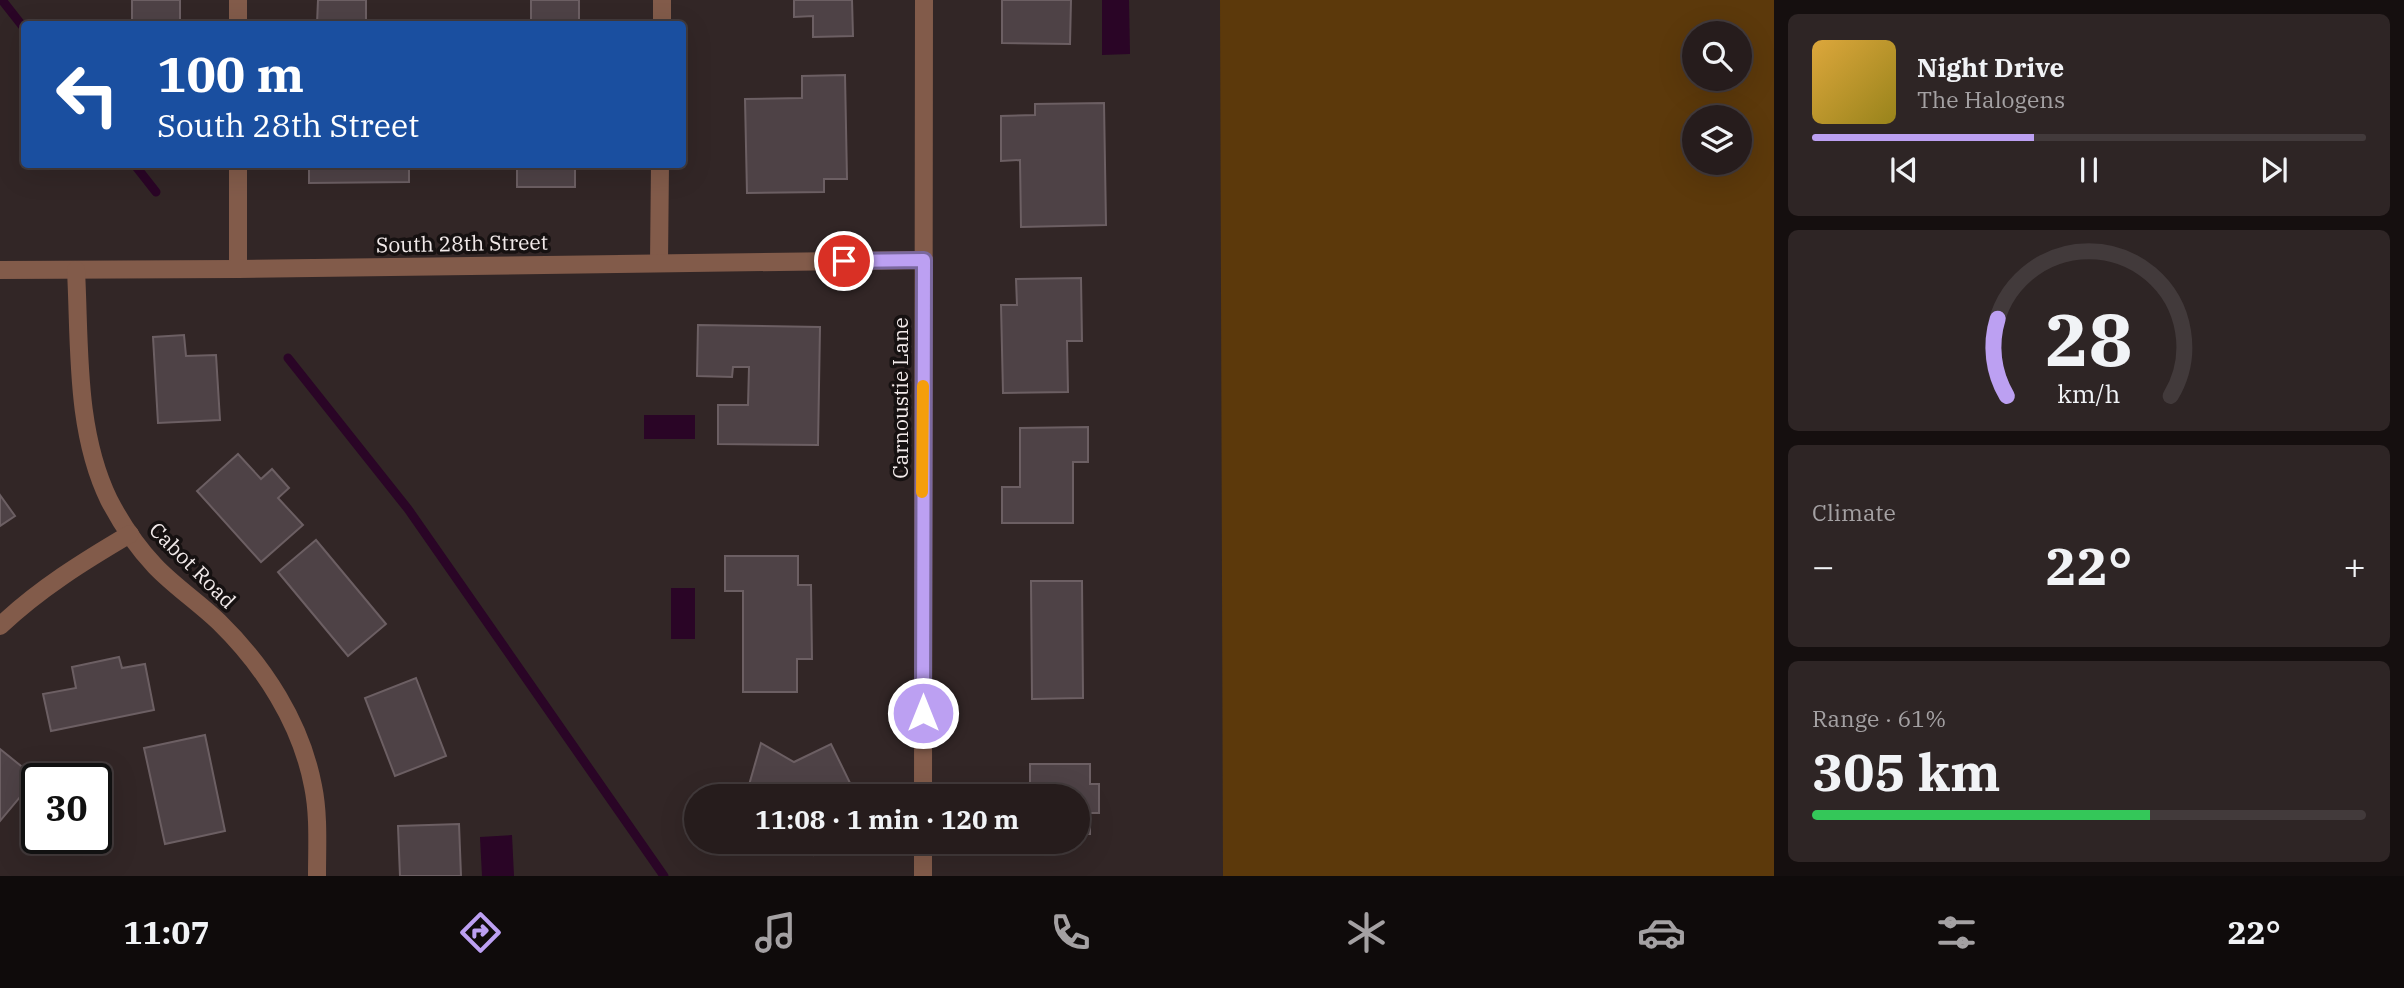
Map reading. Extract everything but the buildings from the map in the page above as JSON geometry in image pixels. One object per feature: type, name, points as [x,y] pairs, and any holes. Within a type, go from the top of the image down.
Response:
[{"type":"street","points":[[238,0],[238,21]]},
{"type":"street","points":[[662,0],[662,21]]},
{"type":"street","name":"Carnoustie Lane","points":[[923,784],[924,0]]},
{"type":"street","points":[[238,168],[238,270]]},
{"type":"street","points":[[659,263],[660,168]]},
{"type":"street","name":"South 28th Street","points":[[0,270],[238,270],[924,260]]},
{"type":"street","name":"Cabot Road","points":[[76,270],[84,418],[93,459],[109,499],[130,534],[155,565],[220,623],[263,673],[286,707],[303,745],[313,786],[317,876]]},
{"type":"street","points":[[0,626],[20,607],[70,569],[130,534]]},
{"type":"street","points":[[923,854],[923,876]]},
{"type":"shaded area","points":[[1102,0],[1129,0],[1130,54],[1102,55]]},
{"type":"shaded area","points":[[1220,0],[1774,0],[1774,876],[1223,876]]},
{"type":"shaded area","points":[[644,415],[695,415],[695,439],[644,439]]},
{"type":"shaded area","points":[[671,588],[695,588],[695,639],[671,639]]},
{"type":"shaded area","points":[[512,835],[514,876],[482,876],[480,837]]},
{"type":"waterway","points":[[2,0],[21,24]]},
{"type":"waterway","points":[[137,168],[156,192]]},
{"type":"waterway","points":[[288,358],[408,509],[664,876]]},
{"type":"slow traffic","points":[[922,492],[923,386]]},
{"type":"route","points":[[844,261],[924,260],[923,713]]}]
